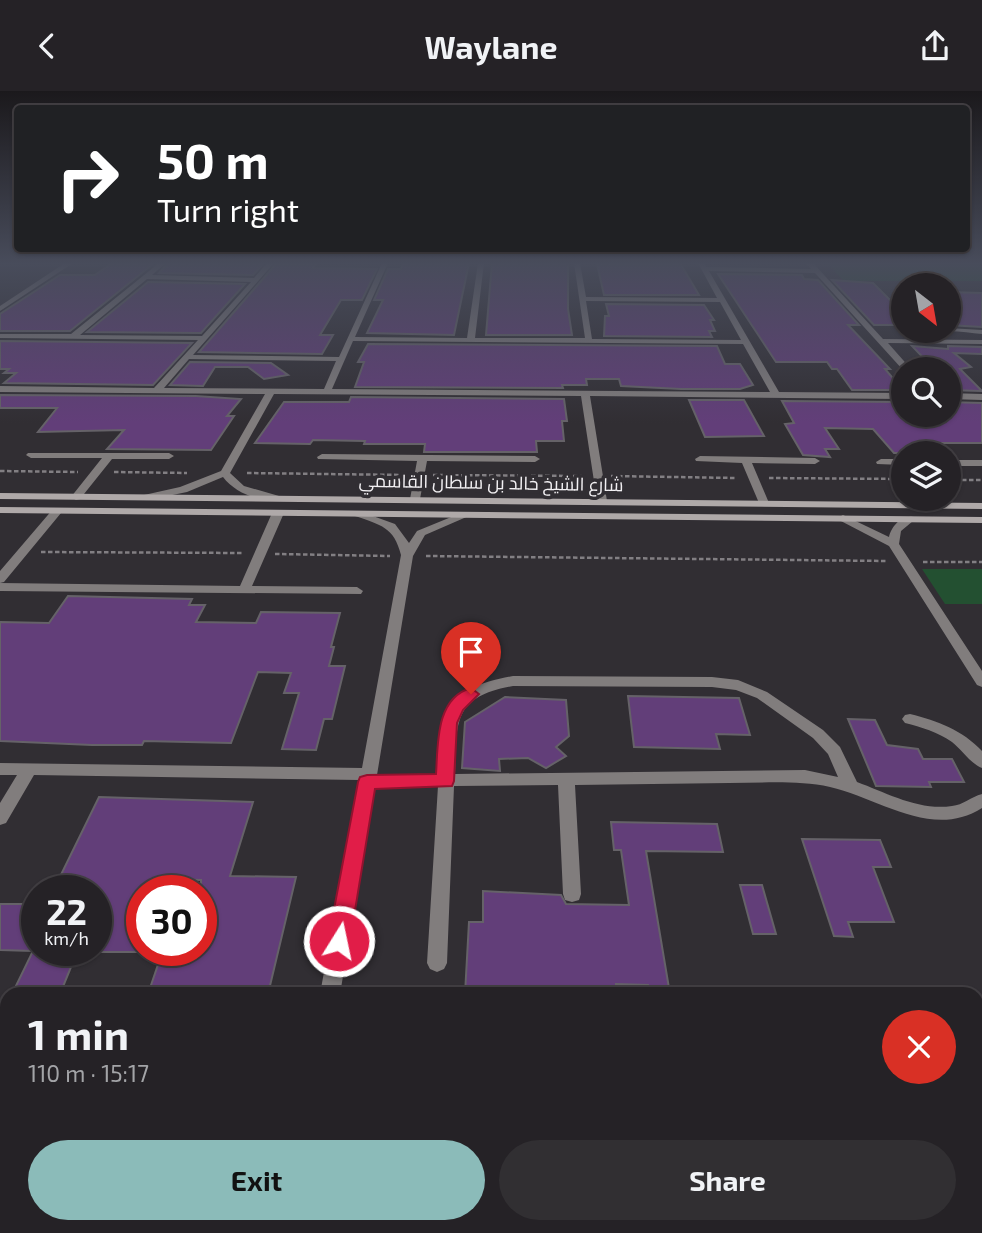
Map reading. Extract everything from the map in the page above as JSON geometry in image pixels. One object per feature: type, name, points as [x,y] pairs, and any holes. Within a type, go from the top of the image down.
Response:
[{"type":"main road","name":"شارع الشيخ خالد بن سلطان القاسمي","points":[[0,496],[982,506]]},
{"type":"main road","points":[[799,517],[813,513],[860,512],[864,509],[861,505]]},
{"type":"main road","name":"شارع الشيخ خالد بن سلطان القاسمي","points":[[0,510],[982,520]]},
{"type":"street","points":[[72,337],[98,316]]},
{"type":"street","points":[[157,390],[223,316]]},
{"type":"street","points":[[327,391],[362,316]]},
{"type":"street","points":[[471,339],[474,316]]},
{"type":"street","points":[[585,316],[589,341]]},
{"type":"street","points":[[732,316],[776,395]]},
{"type":"street","points":[[858,316],[896,357]]},
{"type":"street","points":[[0,336],[204,338]]},
{"type":"street","points":[[352,339],[746,342]]},
{"type":"street","points":[[881,341],[891,341]]},
{"type":"street","points":[[961,342],[982,342]]},
{"type":"street","points":[[187,357],[342,359]]},
{"type":"street","points":[[0,389],[891,396]]},
{"type":"street","points":[[148,497],[183,490],[225,473],[271,391]]},
{"type":"street","points":[[585,394],[602,501]]},
{"type":"street","points":[[961,396],[982,397]]},
{"type":"street","points":[[31,455],[169,456]]},
{"type":"street","points":[[76,497],[110,456]]},
{"type":"street","points":[[322,457],[535,459]]},
{"type":"street","points":[[415,499],[423,458]]},
{"type":"street","points":[[700,459],[815,461]]},
{"type":"street","points":[[746,460],[764,503]]},
{"type":"street","points":[[881,462],[891,462]]},
{"type":"street","points":[[961,463],[982,463]]},
{"type":"street","points":[[225,473],[229,480],[247,491],[275,498]]},
{"type":"street","points":[[0,579],[57,511]]},
{"type":"street","points":[[244,590],[278,513]]},
{"type":"street","points":[[331,987],[407,556],[405,542],[397,530],[359,514]]},
{"type":"street","points":[[407,556],[421,533],[465,515]]},
{"type":"street","points":[[843,518],[893,544],[982,682]]},
{"type":"street","points":[[893,544],[896,530],[909,519]]},
{"type":"street","points":[[0,587],[358,591]]},
{"type":"street","points":[[437,963],[449,723],[456,707],[471,694],[490,685],[513,681],[699,682],[725,683],[751,690],[818,734],[834,751],[851,786]]},
{"type":"street","points":[[910,719],[933,725],[954,735],[972,749],[982,762]]},
{"type":"street","points":[[0,769],[445,781],[805,776],[851,786],[930,813],[954,813],[973,808],[982,800]]},
{"type":"street","points":[[0,818],[29,770]]},
{"type":"street","points":[[566,779],[572,894]]},
{"type":"lane","points":[[961,331],[982,331]]},
{"type":"path","points":[[0,471],[187,473]]},
{"type":"path","points":[[225,473],[891,479]]},
{"type":"path","points":[[961,479],[982,480]]},
{"type":"path","points":[[21,552],[982,562]]},
{"type":"green space","points":[[922,569],[982,569],[982,604],[945,604]]},
{"type":"building","points":[[0,316],[88,316],[70,331],[0,331]]},
{"type":"building","points":[[106,316],[216,316],[201,333],[87,332]]},
{"type":"building","points":[[230,316],[331,316],[320,335],[333,335],[322,354],[199,352]]},
{"type":"building","points":[[375,316],[458,316],[454,335],[367,333]]},
{"type":"building","points":[[488,316],[569,316],[572,335],[486,335]]},
{"type":"building","points":[[605,316],[712,316],[714,320],[710,320],[715,331],[709,331],[712,337],[604,336]]},
{"type":"building","points":[[746,316],[851,316],[859,325],[848,325],[890,369],[885,369],[891,376],[891,390],[852,390],[837,369],[832,369],[827,362],[776,362]]},
{"type":"building","points":[[866,316],[891,316],[891,325],[874,325]]},
{"type":"building","points":[[961,316],[982,316],[982,327],[961,326]]},
{"type":"building","points":[[0,341],[192,343],[153,385],[4,383],[16,373],[4,373],[9,369],[0,369]]},
{"type":"building","points":[[368,344],[717,346],[725,364],[740,364],[753,385],[740,389],[681,389],[621,386],[619,379],[586,379],[587,385],[562,385],[563,388],[355,387],[364,362],[358,362]]},
{"type":"building","points":[[912,346],[948,349],[948,346],[982,347],[982,354],[954,353],[959,357],[923,357]]},
{"type":"building","points":[[961,359],[971,367],[961,369]]},
{"type":"building","points":[[190,362],[271,363],[288,375],[264,379],[248,367],[215,367],[203,386],[170,385]]},
{"type":"building","points":[[961,370],[982,391],[961,390]]},
{"type":"building","points":[[0,395],[196,396],[241,399],[227,416],[234,416],[211,450],[107,449],[124,430],[38,432],[57,408],[0,408]]},
{"type":"building","points":[[351,397],[564,399],[567,421],[562,421],[564,441],[536,441],[537,452],[424,452],[425,444],[364,444],[365,441],[255,443],[284,402],[349,402]]},
{"type":"building","points":[[689,400],[744,400],[764,436],[705,437]]},
{"type":"building","points":[[782,401],[891,402],[891,427],[961,427],[961,402],[982,403],[982,443],[891,441],[891,450],[873,429],[825,428],[839,449],[825,449],[830,457],[803,455],[785,424],[794,423]]},
{"type":"building","points":[[68,596],[192,599],[189,605],[205,605],[196,622],[256,623],[261,612],[340,613],[329,666],[345,666],[332,719],[324,719],[316,750],[282,749],[299,693],[284,693],[291,673],[258,672],[231,743],[144,741],[142,745],[92,745],[0,741],[0,622],[49,623]]},
{"type":"building","points":[[628,696],[739,698],[750,735],[716,734],[720,749],[634,747]]},
{"type":"building","points":[[505,697],[566,700],[569,736],[556,747],[566,756],[546,768],[528,758],[499,759],[500,771],[462,768],[465,722]]},
{"type":"building","points":[[848,719],[875,720],[887,745],[918,749],[923,759],[952,759],[964,782],[929,782],[931,787],[876,786]]},
{"type":"building","points":[[99,797],[253,802],[230,876],[296,877],[270,987],[150,987],[158,966],[217,966],[217,875],[126,875],[126,952],[112,952],[112,875],[61,875]]},
{"type":"building","points":[[611,822],[717,824],[723,852],[646,851],[669,987],[616,984],[616,987],[465,987],[469,922],[483,922],[483,891],[561,895],[566,904],[629,905],[621,850],[614,850]]},
{"type":"building","points":[[802,839],[880,840],[891,867],[873,867],[894,922],[848,922],[853,937],[834,936]]},
{"type":"building","points":[[740,885],[762,885],[776,934],[753,934]]},
{"type":"building","points":[[0,904],[21,904],[21,951],[0,950]]},
{"type":"building","points":[[26,966],[71,966],[63,987],[15,987]]},
{"type":"route","points":[[339,941],[367,782],[445,781],[449,723],[456,707],[471,694]]}]
